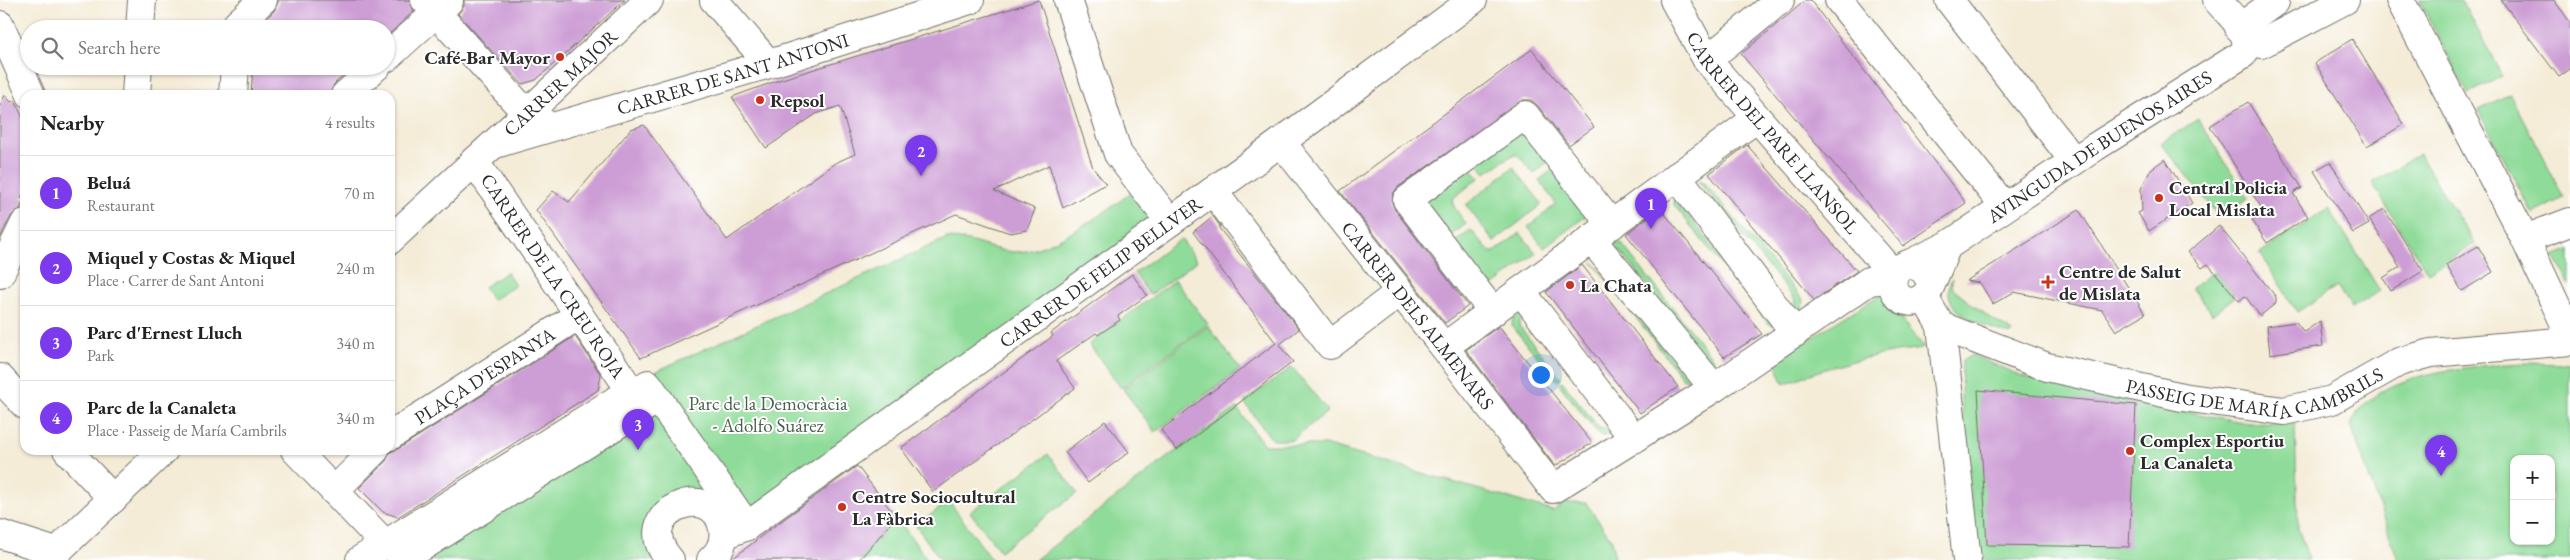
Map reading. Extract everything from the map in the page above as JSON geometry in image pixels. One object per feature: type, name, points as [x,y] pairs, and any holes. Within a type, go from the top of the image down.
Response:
[{"type":"street","points":[[141,20],[142,0]]},
{"type":"street","points":[[238,17],[263,0]]},
{"type":"street","name":"CARRER MAJOR","points":[[395,235],[648,0]]},
{"type":"street","points":[[714,0],[769,64]]},
{"type":"street","name":"CARRER DE SANT ANTONI","points":[[495,144],[559,123],[648,100],[769,64],[970,0]]},
{"type":"street","points":[[1068,0],[1118,154],[1170,222]]},
{"type":"street","name":"CARRER DE FELIP BELLVER","points":[[735,531],[1170,222],[1473,0]]},
{"type":"street","name":"CARRER DEL PARE LLANSOL","points":[[1674,0],[1707,60],[1757,118],[1896,268],[1893,288],[1900,298],[1912,302],[1927,291]]},
{"type":"street","points":[[1707,60],[1780,0]]},
{"type":"street","points":[[1839,0],[2004,206]]},
{"type":"street","points":[[1949,0],[2074,161]]},
{"type":"street","points":[[2216,0],[2248,42],[2276,2],[2274,0]]},
{"type":"street","name":"AVINGUDA DE BUENOS AIRES","points":[[1554,489],[1714,388],[1869,281],[1948,246],[2004,206],[2074,161],[2248,42],[2345,0]]},
{"type":"street","points":[[2400,0],[2525,240],[2570,335]]},
{"type":"street","points":[[395,48],[437,4],[528,113],[548,124],[559,123]]},
{"type":"street","points":[[0,25],[20,70]]},
{"type":"street","points":[[22,75],[29,90]]},
{"type":"street","points":[[136,90],[137,75]]},
{"type":"street","points":[[233,90],[234,75]]},
{"type":"street","points":[[351,90],[367,75]]},
{"type":"street","points":[[1493,312],[1407,200],[1525,114],[1601,232],[1714,388]]},
{"type":"street","points":[[1444,347],[1757,118]]},
{"type":"street","name":"CARRER DELS ALMENARS","points":[[1281,142],[1554,489]]},
{"type":"street","name":"CARRER DE LA CREU ROJA","points":[[474,162],[579,315],[634,380],[658,399],[735,531]]},
{"type":"street","points":[[1677,176],[1796,333]]},
{"type":"street","points":[[1213,191],[1330,345],[1400,292]]},
{"type":"street","points":[[2525,240],[2570,222]]},
{"type":"street","points":[[0,274],[20,233]]},
{"type":"street","name":"AVINGUDA DE BUENOS AIRES","points":[[1927,291],[1948,246]]},
{"type":"street","points":[[1521,291],[1634,439]]},
{"type":"street","points":[[1927,291],[1941,326],[1967,560]]},
{"type":"street","name":"PLAÇA D'ESPANYA","points":[[395,433],[579,315]]},
{"type":"street","name":"PASSEIG DE MARÍA CAMBRILS","points":[[1941,326],[2047,367],[2182,397],[2284,411],[2332,400],[2399,362],[2431,353],[2570,341]]},
{"type":"street","points":[[0,378],[20,400]]},
{"type":"street","points":[[393,552],[634,380]]},
{"type":"street","points":[[360,560],[393,552],[658,399]]},
{"type":"street","points":[[72,455],[113,499]]},
{"type":"street","points":[[0,534],[52,556],[159,455]]},
{"type":"street","points":[[300,455],[393,552]]},
{"type":"street","points":[[334,491],[370,455]]},
{"type":"street","points":[[670,560],[663,552],[658,534],[666,513],[681,504],[692,502],[703,504],[716,514],[722,524],[735,531],[711,560]]},
{"type":"green space","points":[[2419,0],[2462,0],[2502,76],[2468,94]]},
{"type":"green space","points":[[2510,94],[2564,198],[2533,214],[2478,110]]},
{"type":"green space","points":[[2198,119],[2248,198],[2219,217],[2161,143]]},
{"type":"green space","points":[[1524,120],[1552,158],[1534,174],[1519,156],[1514,154],[1486,173],[1472,157]]},
{"type":"green space","points":[[2419,154],[2475,244],[2428,273],[2372,183]]},
{"type":"green space","points":[[1466,162],[1479,178],[1452,199],[1454,207],[1466,224],[1445,240],[1414,199]]},
{"type":"green space","points":[[1559,165],[1591,212],[1544,248],[1528,227],[1555,205],[1539,180]]},
{"type":"green space","points":[[1513,167],[1542,204],[1494,242],[1466,205]]},
{"type":"green space","points":[[1698,181],[1705,184],[1803,300],[1802,309],[1793,315],[1790,310],[1795,306],[1796,301]]},
{"type":"green space","name":"Parc de la Democràcia - Adolfo Suárez","points":[[1137,188],[1159,218],[752,515],[648,375],[947,238],[965,240],[1006,251],[1029,250],[1062,238],[1096,218]]},
{"type":"green space","points":[[1682,193],[1682,207],[1776,326],[1768,323],[1674,205],[1674,200]]},
{"type":"green space","points":[[2329,208],[2380,291],[2351,308],[2337,286],[2297,312],[2260,253]]},
{"type":"green space","points":[[1471,230],[1490,252],[1494,252],[1520,233],[1536,253],[1489,289],[1451,245]]},
{"type":"green space","points":[[1181,239],[1197,261],[1150,295],[1134,273]]},
{"type":"green space","points":[[1616,243],[1621,243],[1713,359],[1713,364],[1706,371],[1706,357],[1620,251],[1608,248]]},
{"type":"green space","points":[[2570,250],[2570,286],[2554,256]]},
{"type":"green space","points":[[1593,262],[1691,381],[1683,379]]},
{"type":"green space","points":[[507,272],[515,286],[492,300],[484,287]]},
{"type":"green space","points":[[2212,273],[2217,274],[2233,293],[2232,299],[2213,314],[2192,288]]},
{"type":"green space","points":[[1952,278],[1952,286],[1955,291],[1987,316],[2013,332],[2010,335],[1988,327],[1976,322],[1957,309],[1951,301],[1949,290]]},
{"type":"green space","points":[[1175,280],[1208,324],[1121,388],[1089,344]]},
{"type":"green space","points":[[1881,294],[1924,348],[1853,361],[1784,384],[1774,361]]},
{"type":"green space","points":[[1520,314],[1523,317],[1519,322],[1519,326],[1561,378],[1557,381],[1512,326],[1513,319]]},
{"type":"green space","points":[[1208,326],[1240,369],[1155,432],[1123,389]]},
{"type":"green space","name":"Complex Esportiu La Canaleta","points":[[1972,355],[2019,375],[2077,391],[2248,423],[2295,424],[2298,528],[2309,560],[1977,560],[1961,398],[1962,361]]},
{"type":"green space","points":[[2525,363],[2570,364],[2570,560],[2398,560],[2351,425],[2362,407],[2380,393],[2402,382],[2427,374],[2480,366]]},
{"type":"green space","points":[[1292,367],[1328,411],[1292,440],[1272,440],[1244,402]]},
{"type":"green space","points":[[1562,381],[1599,428],[1607,429],[1620,420],[1627,422],[1606,436],[1600,436],[1559,384]]},
{"type":"green space","points":[[657,406],[724,501],[685,493],[658,560],[410,560]]},
{"type":"green space","points":[[1237,408],[1264,445],[1325,445],[1553,511],[1566,503],[1586,503],[1612,540],[1615,560],[1035,560],[1173,453]]},
{"type":"green space","points":[[1048,454],[1077,493],[1000,551],[970,512]]},
{"type":"green space","points":[[949,501],[992,560],[941,560],[916,526]]},
{"type":"green space","points":[[896,517],[928,560],[859,560]]},
{"type":"building","points":[[279,0],[410,0],[414,11],[395,29],[395,20],[264,20],[274,11]]},
{"type":"building","points":[[464,0],[625,0],[536,80],[522,84],[458,14],[464,6]]},
{"type":"building","points":[[1039,0],[1093,168],[1106,184],[1063,208],[1049,165],[994,191],[1035,209],[1027,230],[1010,233],[956,214],[641,358],[536,210],[553,191],[569,202],[631,129],[644,125],[727,240],[835,163],[855,154],[840,106],[816,114],[766,148],[732,97],[779,80]]},
{"type":"building","points":[[1806,0],[1810,0],[1966,203],[1903,246],[1741,54]]},
{"type":"building","points":[[2501,0],[2554,0],[2570,22],[2570,69],[2559,77]]},
{"type":"building","points":[[2352,39],[2404,124],[2367,147],[2315,63]]},
{"type":"building","points":[[1532,49],[1594,127],[1569,145],[1537,105],[1531,100],[1523,100],[1398,187],[1393,194],[1392,202],[1395,210],[1468,306],[1445,323],[1340,191]]},
{"type":"building","points":[[252,75],[344,75],[334,84],[332,90],[251,90]]},
{"type":"building","points":[[5,95],[11,102],[15,100],[20,112],[20,209],[11,216],[0,238],[0,106]]},
{"type":"building","points":[[2248,102],[2302,188],[2293,193],[2308,217],[2267,243],[2252,220],[2264,212],[2210,126]]},
{"type":"building","points":[[1747,145],[1857,271],[1814,300],[1709,174]]},
{"type":"building","points":[[2165,159],[2192,203],[2149,231],[2138,213],[2142,211],[2141,189],[2151,169]]},
{"type":"building","points":[[2330,162],[2369,224],[2353,233],[2314,171]]},
{"type":"building","points":[[1660,208],[1762,334],[1724,357],[1626,234]]},
{"type":"building","points":[[2384,209],[2423,271],[2391,291],[2383,278],[2400,267],[2369,219]]},
{"type":"building","points":[[2079,210],[2145,314],[2116,331],[2102,310],[2014,292],[1993,304],[1980,283],[1966,281]]},
{"type":"building","points":[[1213,216],[1220,226],[1219,228],[1299,329],[1279,345],[1293,362],[1177,450],[1161,430],[1276,343],[1193,232]]},
{"type":"building","points":[[2219,226],[2276,297],[2276,303],[2260,316],[2245,296],[2239,301],[2208,264],[2202,268],[2188,252]]},
{"type":"building","points":[[2478,246],[2493,272],[2462,291],[2446,265]]},
{"type":"building","points":[[1582,265],[1678,387],[1640,413],[1546,292]]},
{"type":"building","points":[[1132,274],[1147,295],[1118,316],[1120,320],[1098,335],[1096,333],[1056,361],[1075,388],[933,492],[901,448],[1053,336],[1051,333]]},
{"type":"building","points":[[2320,321],[2323,346],[2270,354],[2267,326],[2296,322],[2304,332]]},
{"type":"building","points":[[1499,326],[1592,443],[1555,466],[1466,350]]},
{"type":"building","points":[[575,336],[601,375],[598,390],[398,517],[383,512],[359,488],[386,461],[389,455],[395,455],[395,450]]},
{"type":"building","points":[[1978,390],[2136,405],[2129,547],[1987,545]]},
{"type":"building","points":[[1105,421],[1129,452],[1088,483],[1065,452]]},
{"type":"building","name":"Centre Sociocultural La Fàbrica","points":[[857,466],[896,517],[859,560],[731,560],[769,530]]},
{"type":"place","name":"Café-Bar Mayor","points":[[560,57]]},
{"type":"place","name":"Repsol","points":[[760,100]]},
{"type":"place","name":"Miquel y Costas & Miquel","points":[[921,176]]},
{"type":"place","name":"Central Policia Local Mislata","points":[[2159,198]]},
{"type":"place","name":"Beluá","points":[[1651,229]]},
{"type":"place","name":"Centre de Salut de Mislata","points":[[2048,282]]},
{"type":"place","name":"La Chata","points":[[1570,285]]},
{"type":"place","name":"Parc d'Ernest Lluch","points":[[638,450]]},
{"type":"place","name":"Complex Esportiu La Canaleta","points":[[2130,451]]},
{"type":"place","name":"Parc de la Canaleta","points":[[2441,476]]},
{"type":"place","name":"Centre Sociocultural La Fàbrica","points":[[842,507]]}]
